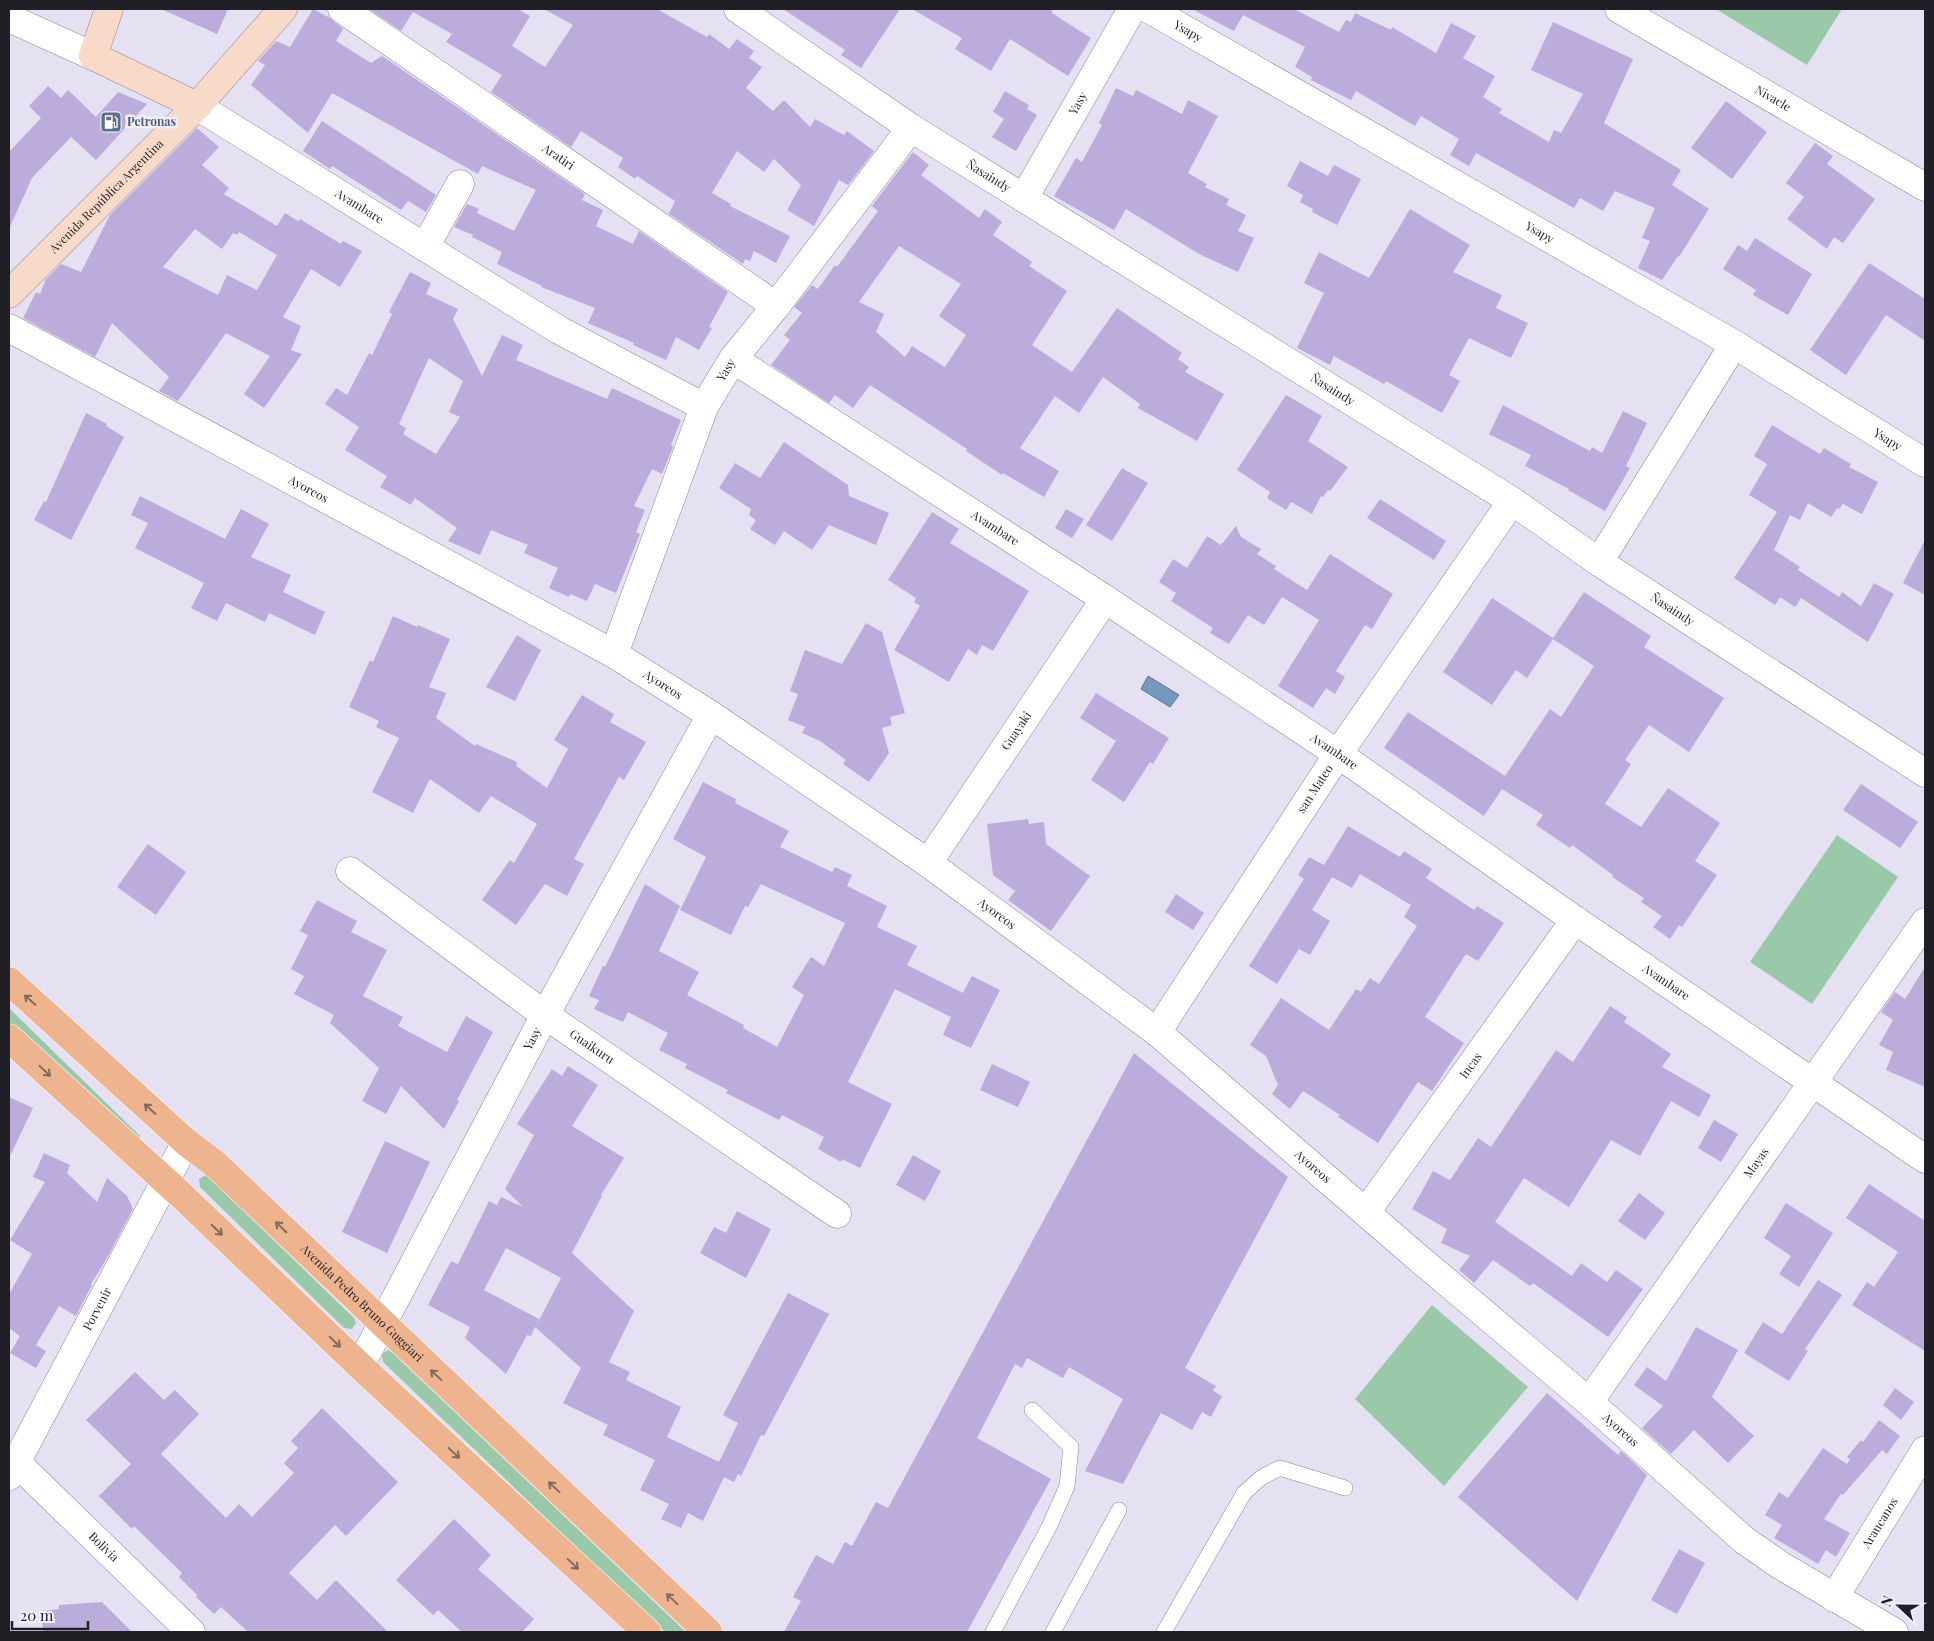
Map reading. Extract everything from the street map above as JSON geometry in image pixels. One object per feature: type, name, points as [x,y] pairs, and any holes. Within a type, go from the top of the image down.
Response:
[{"type":"main road","points":[[93,56],[109,9]]},
{"type":"main road","name":"Avenida República Argentina","points":[[9,294],[196,106],[283,9]]},
{"type":"main road","name":"Avambare","points":[[93,56],[196,106]]},
{"type":"main road","name":"Avenida Pedro Bruno Guggiari","points":[[9,981],[186,1142],[214,1164],[708,1632]]},
{"type":"main road","points":[[9,1038],[182,1196],[360,1366],[647,1632]]},
{"type":"street","name":"Aratiri","points":[[342,9],[776,306]]},
{"type":"street","name":"Ñasaindy","points":[[738,9],[911,128],[1512,501],[1599,562],[1925,774]]},
{"type":"street","name":"Yasy","points":[[1024,198],[1132,9]]},
{"type":"street","name":"Ysapy","points":[[1149,9],[1734,344],[1925,463]]},
{"type":"street","name":"Nivacle","points":[[1619,9],[1925,187]]},
{"type":"street","name":"Avambare","points":[[9,18],[93,56]]},
{"type":"street","name":"Avambare","points":[[196,106],[558,330],[704,408]]},
{"type":"street","name":"Yasy","points":[[614,654],[704,408],[733,359],[776,306],[911,128]]},
{"type":"street","points":[[425,247],[460,184]]},
{"type":"street","name":"Ayoreos","points":[[9,328],[614,654],[711,715],[928,863],[1157,1032],[1589,1402],[1744,1540],[1834,1598],[1894,1632]]},
{"type":"street","points":[[1599,562],[1734,344]]},
{"type":"street","name":"Avambare","points":[[733,359],[1105,599],[1338,754],[1574,920],[1925,1159]]},
{"type":"street","name":"san Mateo","points":[[1157,1032],[1338,754],[1512,501]]},
{"type":"street","name":"Guayaki","points":[[928,863],[1105,599]]},
{"type":"street","name":"Yasy","points":[[360,1366],[545,1015],[711,715]]},
{"type":"street","name":"Guaikuru","points":[[350,871],[545,1015],[837,1214]]},
{"type":"street","name":"Incas","points":[[1366,1212],[1574,920]]},
{"type":"street","name":"Mayas","points":[[1589,1402],[1925,922]]},
{"type":"street","name":"Porvenir","points":[[12,1469],[186,1142]]},
{"type":"street","name":"Araucanos","points":[[1834,1598],[1925,1450]]},
{"type":"street","name":"Bolivia","points":[[12,1469],[191,1632]]},
{"type":"lane","points":[[993,1632],[1050,1524],[1067,1486],[1071,1447],[1032,1410]]},
{"type":"lane","points":[[1164,1632],[1244,1493],[1262,1477],[1280,1468],[1345,1488]]},
{"type":"lane","points":[[1053,1632],[1118,1510]]},
{"type":"green space","points":[[1716,9],[1842,9],[1807,65]]},
{"type":"green space","points":[[1837,835],[1898,877],[1812,1004],[1750,962]]},
{"type":"green space","points":[[9,1008],[140,1136],[140,1142],[9,1027]]},
{"type":"green space","points":[[206,1175],[354,1318],[356,1323],[352,1329],[344,1328],[200,1187],[199,1179]]},
{"type":"green space","points":[[1432,1305],[1528,1387],[1444,1486],[1355,1399]]},
{"type":"green space","points":[[388,1350],[686,1632],[665,1632],[383,1362],[382,1354]]},
{"type":"water","points":[[1148,676],[1179,695],[1170,707],[1141,689]]},
{"type":"building","points":[[161,9],[228,9],[217,34]]},
{"type":"building","points":[[313,9],[330,18],[343,29],[336,41],[371,63],[382,56],[585,194],[582,200],[603,210],[596,226],[633,244],[639,231],[728,292],[709,327],[712,328],[699,350],[676,337],[666,360],[633,345],[634,343],[588,323],[595,308],[541,287],[497,264],[502,252],[472,237],[473,235],[454,227],[467,204],[479,209],[477,213],[514,231],[536,190],[482,166],[478,174],[332,93],[308,133],[251,85],[265,65],[258,61],[276,41],[290,47]]},
{"type":"building","points":[[369,9],[518,9],[530,16],[512,46],[545,67],[573,25],[544,9],[657,9],[707,37],[709,34],[729,49],[737,39],[754,51],[749,58],[762,67],[746,88],[773,111],[784,100],[810,127],[815,119],[844,135],[847,131],[874,151],[848,185],[839,180],[814,226],[787,210],[801,185],[774,159],[764,172],[737,151],[712,193],[731,204],[730,206],[790,236],[776,263],[754,251],[750,261],[745,259],[743,264],[669,214],[675,201],[637,176],[635,179],[618,167],[623,158],[581,131],[571,147],[491,92],[502,75],[446,42],[452,34],[413,12],[401,31]]},
{"type":"building","points":[[783,9],[900,9],[861,68],[841,55],[845,50]]},
{"type":"building","points":[[912,9],[1052,9],[1052,13],[1091,38],[1068,76],[1010,39],[991,71],[955,49],[962,38]]},
{"type":"building","points":[[1192,9],[1294,9],[1339,32],[1346,20],[1351,22],[1355,13],[1391,30],[1392,27],[1436,53],[1451,23],[1476,36],[1463,58],[1495,76],[1483,97],[1502,109],[1499,113],[1549,142],[1554,130],[1561,133],[1583,94],[1531,70],[1553,22],[1633,59],[1604,123],[1681,170],[1672,185],[1709,209],[1662,280],[1638,268],[1650,241],[1642,238],[1655,208],[1615,191],[1603,211],[1580,198],[1574,208],[1476,153],[1469,166],[1450,155],[1459,139],[1421,116],[1415,126],[1356,91],[1351,100],[1311,80],[1312,77],[1295,67],[1305,47],[1243,15],[1234,31]]},
{"type":"building","points":[[48,86],[61,98],[68,90],[96,117],[118,92],[147,104],[96,160],[71,137],[32,178],[9,229],[9,152],[41,118],[29,106]]},
{"type":"building","points":[[1116,88],[1133,96],[1136,90],[1182,114],[1188,100],[1218,116],[1188,173],[1207,184],[1205,187],[1229,199],[1226,205],[1246,215],[1238,231],[1254,238],[1238,272],[1199,254],[1126,209],[1114,230],[1054,196],[1076,158],[1082,162],[1102,125],[1099,123]]},
{"type":"building","points":[[1005,91],[1029,105],[1027,109],[1037,115],[1016,151],[992,137],[1004,119],[993,112]]},
{"type":"building","points":[[1726,101],[1767,132],[1732,179],[1691,148]]},
{"type":"building","points":[[322,121],[436,195],[426,212],[408,201],[401,210],[332,166],[330,169],[303,151]]},
{"type":"building","points":[[197,128],[219,147],[202,165],[229,188],[224,194],[277,226],[285,213],[298,221],[300,219],[341,244],[343,241],[362,251],[340,287],[311,269],[283,317],[301,326],[291,350],[302,354],[264,408],[244,394],[270,356],[226,333],[178,401],[159,391],[169,377],[112,323],[95,357],[23,318],[36,292],[40,294],[46,279],[61,264],[81,272],[110,215]],"holes":[[[195,229],[222,249],[233,233],[237,235],[239,232],[277,255],[257,290],[227,275],[218,295],[163,267]]]},
{"type":"building","points":[[1815,143],[1833,156],[1827,164],[1875,199],[1843,243],[1834,237],[1827,249],[1787,219],[1804,197],[1786,183]]},
{"type":"building","points":[[913,152],[929,165],[921,175],[979,218],[985,209],[1002,222],[993,235],[1032,262],[1029,266],[1067,291],[1032,345],[1072,372],[1117,308],[1182,353],[1178,359],[1189,367],[1185,372],[1224,394],[1197,441],[1138,408],[1140,404],[1103,377],[1079,413],[1055,396],[1020,448],[1059,471],[1044,497],[1003,473],[1002,475],[966,451],[967,449],[870,385],[853,408],[835,395],[829,403],[771,365],[790,340],[784,335],[802,313],[794,307],[812,285],[818,289],[835,265],[837,267],[878,211],[872,206]],"holes":[[[899,246],[961,284],[939,316],[966,335],[945,367],[912,346],[905,357],[876,332],[884,314],[859,302]]]},
{"type":"building","points":[[1300,161],[1328,176],[1334,165],[1361,179],[1337,225],[1312,212],[1313,209],[1300,202],[1303,195],[1287,186]]},
{"type":"building","points":[[1410,209],[1470,245],[1453,272],[1502,295],[1496,308],[1528,323],[1511,358],[1469,338],[1449,375],[1460,381],[1442,413],[1386,381],[1384,384],[1334,356],[1330,365],[1297,348],[1324,293],[1304,283],[1319,252],[1369,278]]},
{"type":"building","points":[[1755,238],[1812,274],[1788,315],[1753,295],[1756,290],[1723,269],[1738,245],[1747,251]]},
{"type":"building","points":[[1869,263],[1925,299],[1925,341],[1886,315],[1846,375],[1810,350]]},
{"type":"building","points":[[410,272],[431,283],[426,294],[458,309],[453,319],[482,376],[502,335],[523,345],[516,360],[607,399],[612,388],[681,420],[662,474],[652,469],[634,506],[645,510],[636,532],[640,534],[616,593],[595,584],[587,601],[570,594],[569,597],[549,588],[558,568],[524,553],[528,545],[491,530],[480,555],[448,541],[457,528],[415,498],[411,505],[380,487],[387,476],[345,450],[359,427],[325,404],[336,388],[347,395],[369,353],[372,355],[392,314],[389,312]],"holes":[[[429,358],[463,381],[449,412],[460,417],[436,454],[403,434],[406,428],[399,424]]]},
{"type":"building","points":[[1286,395],[1322,416],[1308,441],[1348,467],[1330,491],[1328,490],[1323,497],[1321,496],[1312,514],[1291,502],[1286,510],[1267,498],[1270,492],[1237,470]]},
{"type":"building","points":[[1503,405],[1590,451],[1592,447],[1602,453],[1623,411],[1647,423],[1626,466],[1630,468],[1605,511],[1569,489],[1525,466],[1531,455],[1489,434]]},
{"type":"building","points":[[86,413],[107,424],[106,426],[124,437],[71,540],[34,520],[44,501],[46,502]]},
{"type":"building","points":[[1772,425],[1820,454],[1824,448],[1851,464],[1849,467],[1878,482],[1862,514],[1843,504],[1839,509],[1837,508],[1831,517],[1808,503],[1800,520],[1790,515],[1774,550],[1800,567],[1798,570],[1839,597],[1842,592],[1861,606],[1874,583],[1894,594],[1868,642],[1801,598],[1795,607],[1780,597],[1775,605],[1734,578],[1777,512],[1749,495],[1767,464],[1754,456]]},
{"type":"building","points":[[784,442],[848,485],[849,496],[889,513],[876,545],[829,525],[812,550],[784,531],[775,545],[750,529],[756,520],[749,515],[751,509],[719,488],[735,463],[760,478]]},
{"type":"building","points":[[1122,468],[1148,483],[1112,541],[1086,525]]},
{"type":"building","points":[[140,496],[225,539],[241,509],[269,524],[251,557],[291,575],[283,592],[325,612],[315,635],[269,613],[265,622],[226,603],[217,621],[191,608],[204,583],[135,548],[148,523],[131,515]]},
{"type":"building","points":[[1380,499],[1446,541],[1434,560],[1367,518]]},
{"type":"building","points":[[1066,509],[1084,519],[1072,538],[1055,528]]},
{"type":"building","points":[[932,512],[959,529],[950,543],[1029,591],[993,651],[982,645],[977,655],[968,649],[949,682],[894,650],[920,606],[914,602],[916,598],[888,580]]},
{"type":"building","points":[[1236,526],[1241,537],[1261,549],[1257,554],[1276,566],[1274,569],[1307,590],[1330,554],[1393,594],[1372,629],[1365,625],[1336,671],[1345,677],[1335,694],[1326,688],[1313,708],[1278,686],[1319,620],[1282,597],[1264,625],[1248,615],[1229,644],[1210,633],[1213,628],[1171,601],[1176,593],[1159,582],[1173,559],[1187,568],[1207,536],[1221,545]]},
{"type":"building","points":[[1925,540],[1925,595],[1903,583]]},
{"type":"building","points":[[1584,592],[1651,636],[1644,647],[1724,698],[1689,752],[1649,725],[1625,760],[1631,764],[1605,804],[1641,827],[1668,788],[1720,823],[1695,861],[1717,875],[1682,927],[1679,925],[1670,939],[1653,927],[1662,916],[1641,902],[1644,898],[1612,877],[1613,875],[1572,845],[1570,848],[1536,825],[1543,815],[1502,789],[1484,816],[1384,748],[1408,712],[1505,776],[1550,709],[1561,717],[1594,666],[1553,639],[1527,678],[1516,670],[1492,705],[1443,672],[1492,598],[1553,638]]},
{"type":"building","points":[[393,616],[450,639],[429,687],[446,693],[436,718],[475,746],[476,744],[517,762],[516,766],[547,788],[568,749],[554,740],[582,695],[614,714],[610,722],[646,742],[624,780],[619,777],[574,859],[584,864],[567,896],[545,884],[516,925],[482,900],[510,860],[514,863],[537,824],[491,796],[479,813],[430,779],[413,813],[372,792],[399,738],[376,727],[379,721],[349,707],[370,660],[373,662]]},
{"type":"building","points":[[866,623],[882,632],[905,713],[890,717],[892,725],[882,728],[889,753],[869,782],[843,764],[846,760],[820,741],[802,733],[805,727],[788,720],[798,694],[790,691],[805,650],[842,664]]},
{"type":"building","points":[[517,635],[541,650],[515,701],[486,687]]},
{"type":"building","points":[[1096,693],[1169,738],[1153,764],[1150,762],[1124,802],[1091,780],[1116,741],[1080,718]]},
{"type":"building","points":[[703,782],[736,799],[735,803],[789,831],[780,847],[832,872],[835,867],[852,875],[847,886],[887,906],[877,927],[917,946],[907,965],[963,993],[972,976],[1000,990],[971,1048],[943,1035],[951,1017],[895,989],[848,1082],[892,1104],[860,1168],[842,1159],[841,1162],[818,1149],[824,1137],[782,1115],[779,1120],[726,1093],[728,1090],[685,1068],[687,1064],[659,1050],[668,1033],[628,1012],[623,1022],[594,1009],[599,1000],[589,996],[645,884],[680,906],[659,951],[699,972],[687,995],[744,1025],[743,1028],[777,1047],[804,995],[792,987],[811,957],[824,966],[845,923],[761,884],[748,907],[745,906],[731,935],[680,910],[706,857],[673,839]]},
{"type":"building","points":[[1861,784],[1918,822],[1900,848],[1843,810]]},
{"type":"building","points":[[1028,819],[1029,824],[1044,822],[1046,844],[1090,876],[1051,931],[1008,900],[1015,891],[993,875],[987,824]]},
{"type":"building","points":[[1348,826],[1400,857],[1404,851],[1432,869],[1426,878],[1474,910],[1477,906],[1504,923],[1478,961],[1466,954],[1425,1017],[1464,1043],[1432,1091],[1418,1082],[1378,1143],[1303,1091],[1290,1109],[1272,1094],[1278,1085],[1266,1056],[1250,1045],[1281,998],[1329,1030],[1356,989],[1361,992],[1370,978],[1379,984],[1417,926],[1404,917],[1411,905],[1360,874],[1352,888],[1332,877],[1312,910],[1330,921],[1310,955],[1299,949],[1277,984],[1249,966],[1304,879],[1298,875],[1309,857],[1324,865]]},
{"type":"building","points":[[148,844],[186,872],[156,915],[117,887]]},
{"type":"building","points":[[1176,894],[1204,913],[1193,930],[1165,912]]},
{"type":"building","points":[[317,900],[357,921],[351,932],[387,950],[363,996],[403,1017],[398,1026],[447,1052],[466,1016],[493,1032],[444,1129],[401,1086],[386,1114],[362,1101],[379,1068],[330,1023],[334,1015],[294,994],[304,976],[291,969],[308,935],[300,931]]},
{"type":"building","points":[[1925,967],[1925,1087],[1886,1070],[1893,1052],[1879,1045],[1893,1020],[1881,1012],[1895,992],[1905,999]]},
{"type":"building","points":[[1610,1006],[1627,1017],[1624,1022],[1671,1054],[1662,1067],[1711,1095],[1699,1117],[1671,1101],[1640,1156],[1611,1140],[1569,1207],[1524,1178],[1495,1222],[1572,1276],[1581,1263],[1607,1282],[1616,1270],[1643,1289],[1608,1337],[1533,1283],[1530,1286],[1493,1260],[1474,1283],[1459,1270],[1470,1256],[1441,1243],[1447,1229],[1412,1209],[1433,1171],[1450,1180],[1478,1138],[1491,1147],[1556,1050],[1573,1062]]},
{"type":"building","points":[[1134,1053],[1288,1177],[1185,1368],[1216,1386],[1213,1391],[1222,1396],[1211,1417],[1202,1412],[1192,1430],[1161,1413],[1123,1484],[1085,1471],[1123,1399],[1069,1367],[1063,1378],[1027,1358],[1022,1368],[1015,1364],[977,1438],[1051,1479],[967,1632],[784,1632],[801,1601],[793,1597],[816,1555],[833,1564],[845,1542],[852,1546],[876,1502],[888,1508]]},
{"type":"building","points":[[992,1064],[1030,1082],[1018,1107],[980,1090]]},
{"type":"building","points":[[568,1066],[598,1085],[572,1126],[624,1158],[601,1195],[572,1253],[634,1311],[609,1362],[630,1372],[626,1380],[681,1407],[667,1437],[719,1462],[738,1423],[723,1415],[788,1293],[829,1314],[764,1436],[761,1435],[741,1476],[738,1474],[734,1482],[724,1477],[703,1521],[688,1513],[681,1528],[661,1519],[669,1504],[640,1490],[655,1460],[603,1435],[608,1425],[563,1403],[581,1368],[535,1327],[531,1336],[527,1335],[506,1374],[465,1338],[470,1327],[428,1305],[451,1261],[458,1264],[489,1201],[497,1205],[501,1197],[523,1207],[505,1189],[534,1135],[517,1124],[552,1069],[562,1076]],"holes":[[[506,1248],[561,1278],[536,1326],[539,1319],[484,1290]]]},
{"type":"building","points":[[9,1097],[33,1108],[9,1158]]},
{"type":"building","points":[[1714,1120],[1738,1134],[1721,1162],[1698,1148]]},
{"type":"building","points":[[385,1141],[430,1162],[387,1253],[342,1232]]},
{"type":"building","points":[[44,1153],[70,1165],[67,1173],[97,1202],[107,1178],[127,1196],[133,1209],[91,1284],[76,1316],[59,1306],[36,1345],[46,1351],[36,1368],[10,1353],[20,1336],[9,1328],[9,1294],[32,1254],[10,1240],[45,1182],[33,1177]]},
{"type":"building","points":[[913,1155],[941,1171],[925,1201],[896,1185]]},
{"type":"building","points":[[1869,1184],[1925,1221],[1925,1351],[1852,1305],[1867,1282],[1874,1287],[1898,1252],[1846,1218]]},
{"type":"building","points":[[1639,1193],[1665,1213],[1645,1240],[1618,1221]]},
{"type":"building","points":[[1786,1203],[1833,1233],[1799,1287],[1779,1274],[1791,1256],[1764,1238]]},
{"type":"building","points":[[737,1211],[771,1229],[746,1278],[700,1253],[714,1227],[726,1233]]},
{"type":"building","points":[[1818,1280],[1842,1295],[1805,1349],[1808,1351],[1789,1381],[1744,1353],[1763,1322],[1782,1334]]},
{"type":"building","points":[[1696,1327],[1738,1350],[1712,1397],[1754,1436],[1728,1463],[1694,1430],[1671,1454],[1642,1428],[1663,1406],[1634,1385],[1647,1367],[1666,1381]]},
{"type":"building","points":[[135,1372],[164,1400],[175,1390],[199,1414],[161,1454],[226,1518],[239,1504],[252,1517],[294,1473],[284,1463],[298,1448],[291,1441],[322,1408],[398,1482],[346,1536],[335,1525],[289,1573],[317,1600],[336,1580],[388,1632],[248,1632],[221,1607],[214,1614],[196,1597],[197,1595],[179,1577],[182,1573],[134,1526],[132,1529],[99,1496],[131,1464],[86,1420]]},
{"type":"building","points":[[1895,1388],[1914,1402],[1901,1420],[1883,1405]]},
{"type":"building","points":[[1547,1393],[1618,1455],[1621,1451],[1647,1475],[1577,1601],[1458,1497]]},
{"type":"building","points":[[1879,1420],[1900,1436],[1887,1454],[1882,1450],[1843,1495],[1841,1494],[1824,1519],[1850,1533],[1836,1557],[1826,1550],[1818,1564],[1774,1538],[1782,1525],[1765,1515],[1779,1492],[1788,1498],[1823,1448],[1847,1464],[1850,1459],[1847,1457],[1861,1440],[1863,1442]]},
{"type":"building","points":[[454,1519],[491,1555],[478,1569],[534,1619],[522,1632],[462,1632],[438,1610],[433,1615],[396,1580]]},
{"type":"building","points":[[1679,1549],[1705,1563],[1677,1614],[1651,1600]]},
{"type":"building","points":[[102,1602],[132,1632],[43,1632],[42,1611],[59,1609],[59,1605]]},
{"type":"place","name":"Petronas","points":[[111,122]]}]
